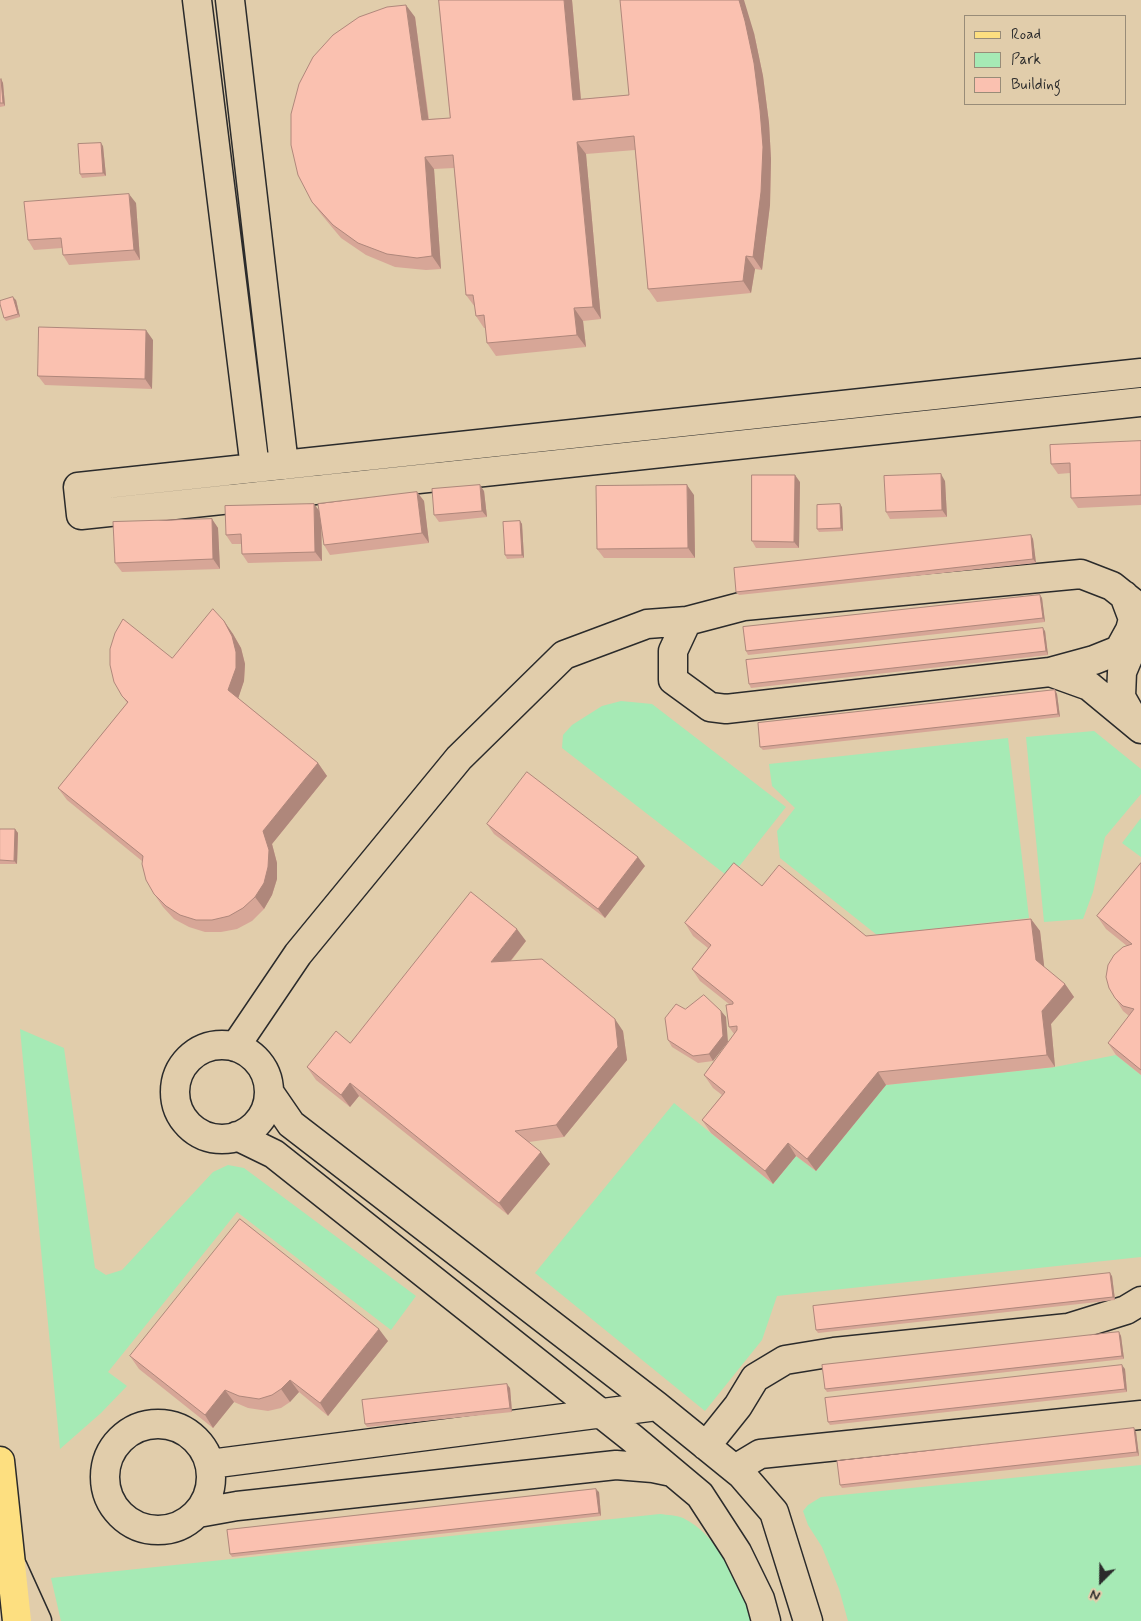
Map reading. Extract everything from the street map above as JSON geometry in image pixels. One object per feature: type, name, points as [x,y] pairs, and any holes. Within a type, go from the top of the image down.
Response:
[{"type":"main road","points":[[0,1461],[16,1621]]},
{"type":"street","points":[[197,0],[255,468]]},
{"type":"street","points":[[230,0],[284,465]]},
{"type":"street","points":[[1141,373],[78,487],[81,515],[1141,402]]},
{"type":"street","points":[[235,1047],[298,954],[458,758],[564,655],[647,624],[686,621],[744,606],[1081,574],[1112,586],[1132,602],[1133,619],[1130,630],[1119,650],[1094,660],[1050,672],[726,709],[710,707],[674,680],[673,651],[686,621]]},
{"type":"street","points":[[1139,727],[1121,697],[1122,672],[1130,653],[1141,648]]},
{"type":"street","points":[[1050,672],[1089,686],[1139,727]]},
{"type":"street","points":[[220,1045],[235,1047],[249,1054],[260,1064],[267,1077],[269,1092],[267,1108],[259,1122],[248,1132],[217,1139],[202,1134],[189,1125],[180,1112],[176,1096],[177,1081],[183,1067],[193,1056],[206,1048],[220,1045]]},
{"type":"street","points":[[269,1092],[291,1124],[657,1406],[742,1475],[774,1512],[808,1621]]},
{"type":"street","points":[[237,1136],[274,1154],[700,1495],[737,1552],[760,1600],[766,1621]]},
{"type":"street","points":[[706,1446],[738,1406],[755,1378],[785,1360],[834,1352],[1068,1328],[1126,1310],[1141,1301]]},
{"type":"street","points":[[600,1414],[618,1376]]},
{"type":"street","points":[[210,1464],[657,1406]]},
{"type":"street","points":[[735,1469],[760,1454],[1141,1414]]},
{"type":"street","points":[[158,1424],[176,1427],[191,1435],[203,1448],[210,1464],[212,1481],[208,1498],[198,1513],[184,1524],[167,1530],[150,1529],[133,1524],[119,1513],[110,1498],[106,1481],[107,1464],[114,1448],[126,1435],[141,1427],[158,1424]]},
{"type":"street","points":[[198,1513],[237,1506],[616,1465],[653,1468],[672,1472]]},
{"type":"street","points":[[10,1559],[38,1621]]},
{"type":"green space","points":[[621,701],[652,704],[786,807],[730,878],[562,748],[563,735],[572,725],[602,706]]},
{"type":"green space","points":[[1094,731],[1141,769],[1141,794],[1105,837],[1093,892],[1083,919],[1044,922],[1026,737]]},
{"type":"green space","points":[[1008,738],[1029,918],[877,935],[780,858],[777,831],[795,808],[772,786],[769,764]]},
{"type":"green space","points":[[1141,818],[1141,857],[1122,843]]},
{"type":"green space","points":[[20,1029],[64,1048],[95,1268],[106,1275],[122,1270],[213,1172],[228,1165],[244,1168],[416,1296],[391,1330],[237,1212],[108,1372],[127,1386],[101,1413],[60,1449]]},
{"type":"green space","points":[[1116,1055],[1141,1075],[1141,1257],[777,1296],[762,1340],[705,1411],[535,1273],[674,1103],[773,1184],[796,1156],[816,1171],[886,1085],[1055,1067]]},
{"type":"green space","points":[[1141,1465],[1141,1621],[848,1621],[839,1589],[822,1547],[808,1525],[803,1511],[808,1505],[821,1497]]},
{"type":"green space","points":[[660,1514],[683,1518],[707,1536],[735,1577],[752,1621],[61,1621],[51,1578]]},
{"type":"building","points":[[439,0],[564,0],[573,100],[629,95],[620,0],[739,0],[754,63],[763,147],[761,192],[753,257],[746,256],[743,281],[648,289],[634,136],[577,142],[593,307],[574,308],[577,335],[487,343],[484,315],[476,316],[473,295],[466,295],[453,155],[425,157],[432,256],[417,258],[387,254],[358,243],[333,225],[312,202],[298,175],[291,145],[291,114],[299,84],[313,57],[333,35],[359,17],[387,7],[406,5],[422,120],[450,118]]},
{"type":"building","points":[[1,79],[3,103],[0,103]]},
{"type":"building","points":[[101,143],[103,173],[80,174],[78,144]]},
{"type":"building","points":[[129,194],[134,250],[63,255],[61,238],[28,240],[24,202]]},
{"type":"building","points":[[13,297],[18,314],[4,318],[0,301]]},
{"type":"building","points":[[39,327],[146,330],[145,379],[38,376]]},
{"type":"building","points":[[1141,441],[1141,495],[1071,498],[1070,463],[1051,464],[1050,445]]},
{"type":"building","points":[[941,474],[942,510],[886,512],[884,476]]},
{"type":"building","points":[[752,475],[795,475],[794,542],[752,541]]},
{"type":"building","points":[[480,485],[482,511],[434,515],[432,489]]},
{"type":"building","points":[[687,485],[688,548],[597,549],[596,486]]},
{"type":"building","points":[[417,492],[422,533],[324,545],[318,504]]},
{"type":"building","points":[[314,504],[315,552],[242,554],[241,534],[226,535],[225,506]]},
{"type":"building","points":[[840,504],[841,528],[817,529],[817,505]]},
{"type":"building","points":[[212,519],[213,559],[115,563],[113,522]]},
{"type":"building","points":[[520,521],[522,555],[505,555],[503,522]]},
{"type":"building","points":[[1031,535],[1033,559],[736,592],[734,568]]},
{"type":"building","points":[[1040,595],[1043,618],[746,651],[743,627]]},
{"type":"building","points":[[213,609],[224,621],[232,636],[236,652],[236,668],[228,690],[318,763],[263,831],[269,850],[268,867],[264,883],[255,897],[243,908],[229,916],[212,920],[196,920],[180,915],[166,906],[154,894],[146,880],[142,864],[143,856],[58,788],[128,702],[114,682],[110,665],[110,649],[115,633],[123,619],[172,658]]},
{"type":"building","points":[[1043,628],[1046,651],[749,684],[746,660]]},
{"type":"building","points":[[1055,690],[1058,714],[760,747],[758,723]]},
{"type":"building","points":[[527,772],[638,857],[598,909],[487,824]]},
{"type":"building","points":[[0,829],[15,829],[14,861],[0,860]]},
{"type":"building","points":[[734,863],[762,886],[779,865],[866,936],[1031,919],[1036,960],[1065,984],[1042,1011],[1047,1055],[878,1072],[807,1159],[788,1143],[765,1171],[702,1120],[725,1092],[704,1075],[737,1030],[737,1026],[729,1027],[726,1005],[733,1004],[733,1002],[692,969],[711,945],[685,923]]},
{"type":"building","points":[[1141,863],[1141,1070],[1108,1043],[1134,1009],[1123,1006],[1109,988],[1106,977],[1108,965],[1114,955],[1123,947],[1132,944],[1097,916]]},
{"type":"building","points":[[471,892],[517,929],[491,962],[542,959],[615,1019],[618,1047],[556,1125],[515,1131],[541,1152],[499,1203],[350,1083],[341,1095],[307,1067],[336,1031],[350,1043]]},
{"type":"building","points":[[704,995],[721,1011],[723,1036],[709,1054],[693,1056],[668,1040],[665,1018],[676,1004],[685,1009]]},
{"type":"building","points":[[240,1219],[379,1329],[320,1403],[290,1380],[272,1395],[259,1399],[239,1396],[225,1390],[205,1415],[130,1356]]},
{"type":"building","points":[[1110,1273],[1113,1297],[816,1330],[813,1306]]},
{"type":"building","points":[[1119,1332],[1122,1356],[825,1389],[822,1365]]},
{"type":"building","points":[[1122,1365],[1125,1389],[828,1422],[825,1398]]},
{"type":"building","points":[[507,1384],[510,1408],[365,1424],[362,1400]]},
{"type":"building","points":[[1134,1428],[1137,1452],[840,1485],[837,1461]]},
{"type":"building","points":[[596,1489],[599,1513],[230,1554],[227,1530]]}]
